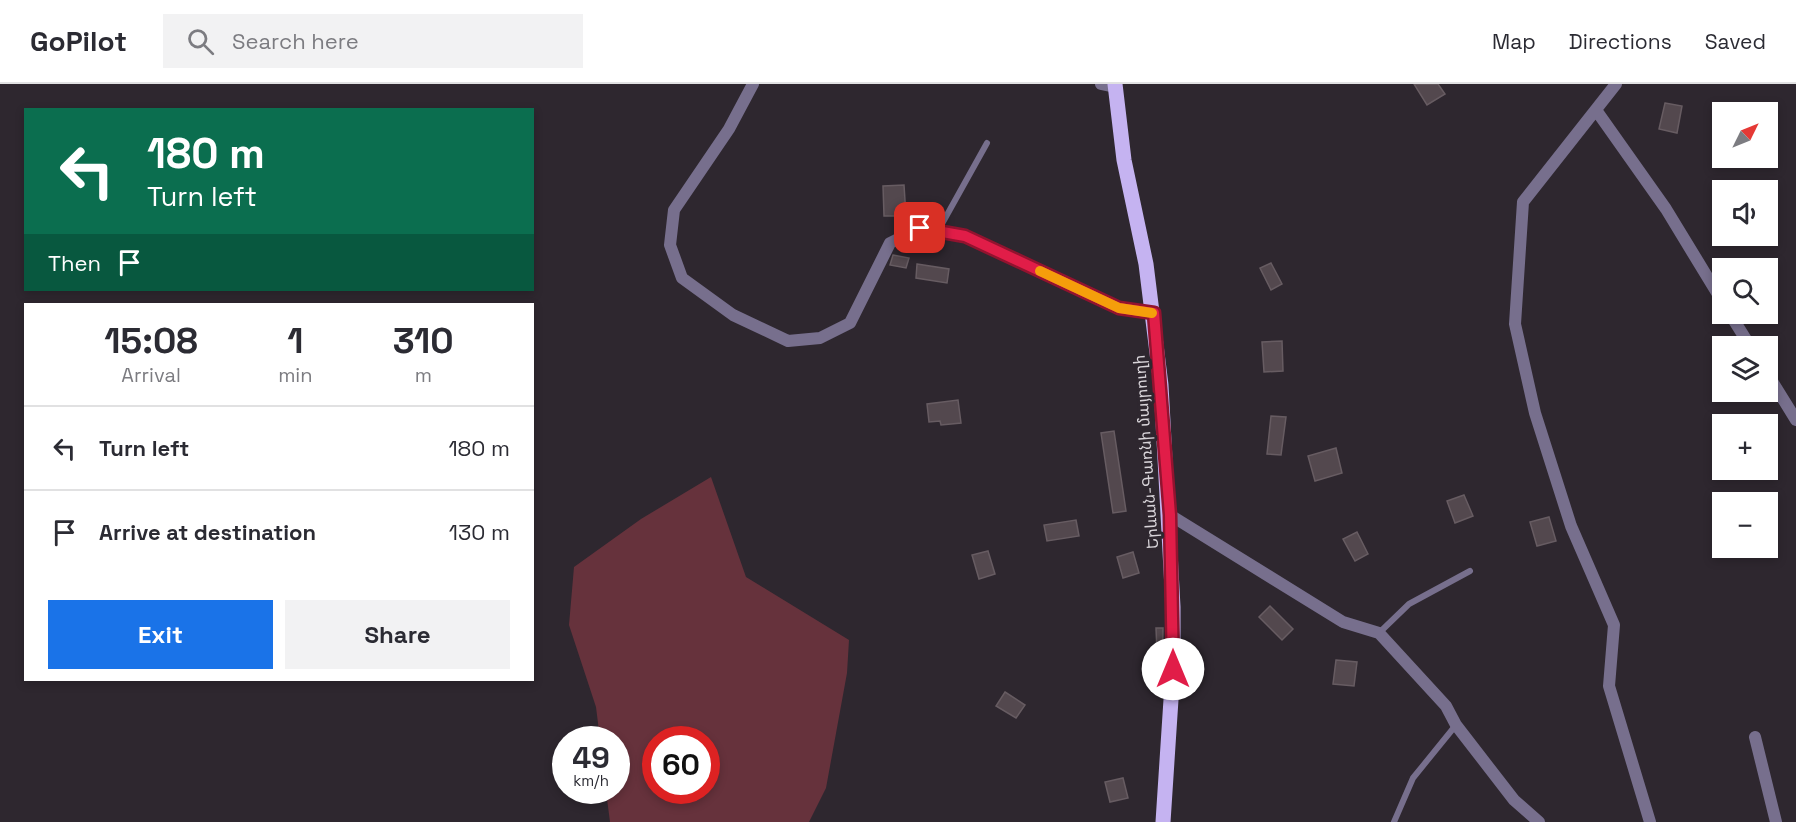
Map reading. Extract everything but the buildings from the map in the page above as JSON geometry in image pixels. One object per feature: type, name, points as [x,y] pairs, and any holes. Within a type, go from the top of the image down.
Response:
[{"type":"main road","name":"Երևան-Գառնի մայրուղի","points":[[1110,85],[1137,213],[1154,313],[1170,515],[1173,669],[1163,822]]},
{"type":"street","points":[[753,84],[729,129],[674,210],[670,245],[682,278],[733,315],[788,341],[820,338],[850,322],[890,243],[920,228],[965,236],[1119,308],[1154,313]]},
{"type":"street","points":[[1613,85],[1523,202],[1515,324],[1534,413],[1571,526],[1614,625],[1609,686],[1650,822]]},
{"type":"street","points":[[1596,110],[1666,209],[1712,285]]},
{"type":"street","points":[[1778,391],[1796,420]]},
{"type":"street","points":[[1170,515],[1343,622],[1379,633],[1446,706],[1456,725],[1514,800],[1539,822]]},
{"type":"street","points":[[1755,736],[1776,822]]},
{"type":"lane","points":[[938,231],[987,143]]},
{"type":"lane","points":[[1379,633],[1409,604],[1470,571]]},
{"type":"lane","points":[[1394,822],[1413,778],[1456,725]]},
{"type":"shaded area","points":[[711,477],[746,577],[849,640],[847,673],[826,788],[809,822],[610,822],[608,804],[630,804],[630,726],[598,726],[596,707],[569,625],[574,567],[641,519]]},
{"type":"slow traffic","points":[[1040,271],[1119,308],[1152,313]]},
{"type":"route","points":[[920,228],[965,236],[1119,308],[1154,313],[1170,515],[1173,669]]}]
